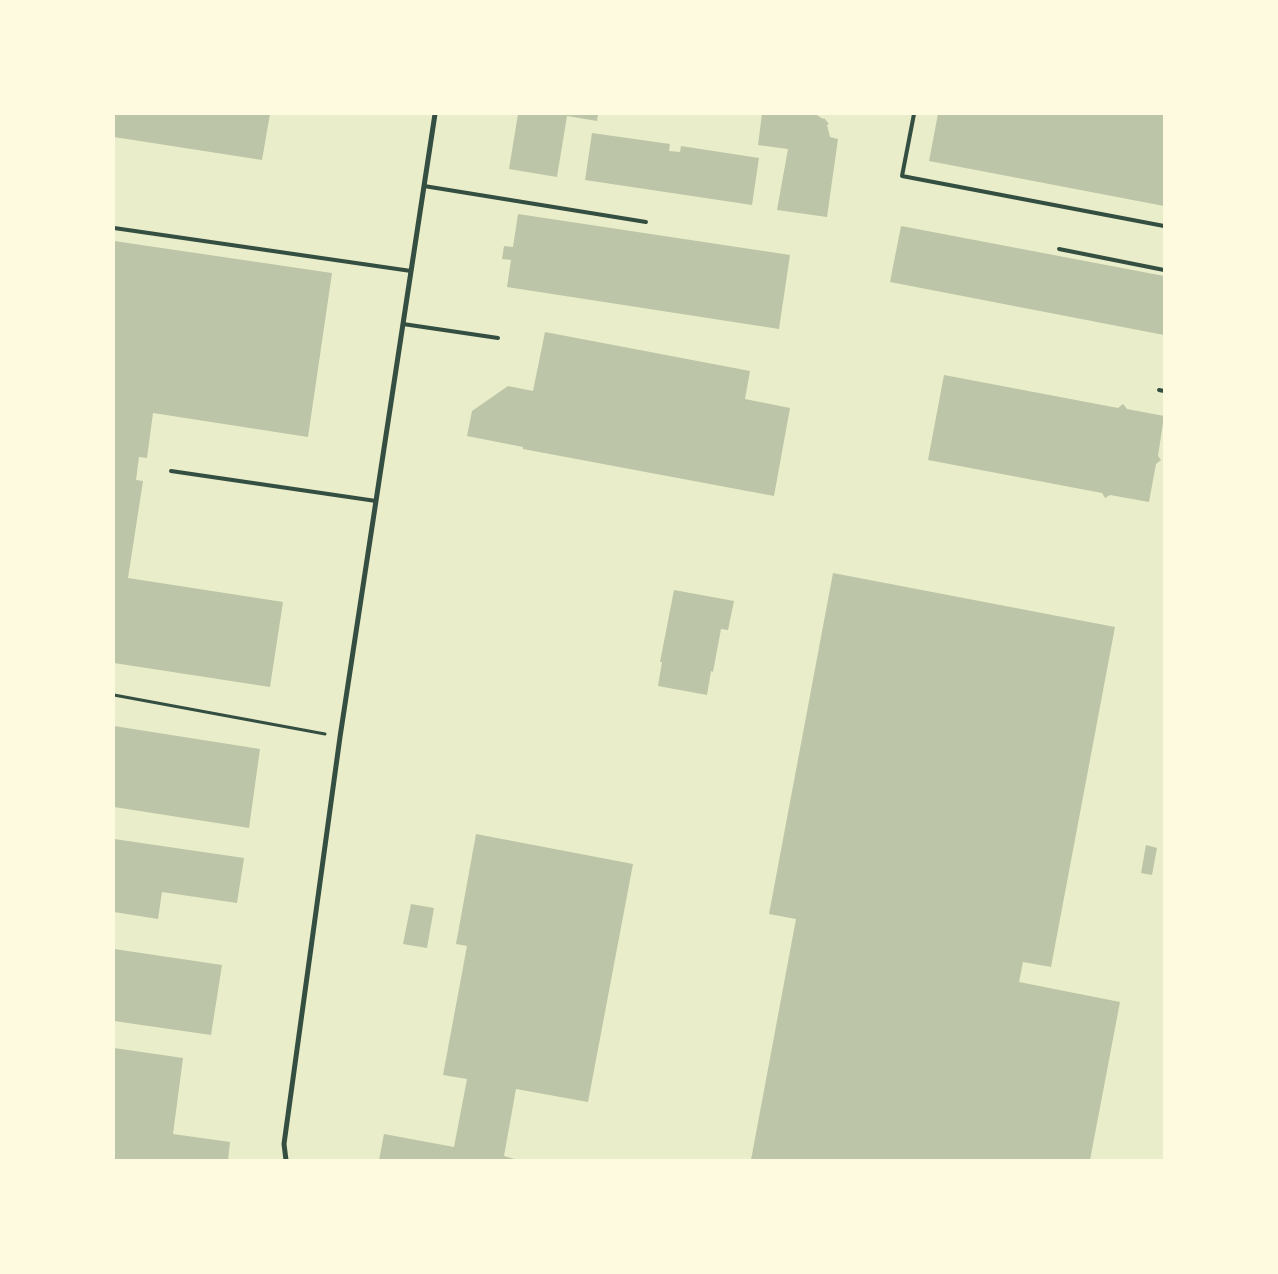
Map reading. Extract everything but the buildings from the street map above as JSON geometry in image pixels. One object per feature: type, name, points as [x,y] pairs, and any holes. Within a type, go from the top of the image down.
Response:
[{"type":"street","points":[[286,1160],[284,1144],[340,737],[435,114]]},
{"type":"lane","points":[[914,114],[902,176],[1164,226]]},
{"type":"lane","points":[[424,186],[646,222]]},
{"type":"lane","points":[[114,228],[411,271]]},
{"type":"lane","points":[[1059,249],[1164,270]]},
{"type":"lane","points":[[403,324],[498,338]]},
{"type":"lane","points":[[1159,390],[1164,391]]},
{"type":"lane","points":[[172,471],[376,501]]},
{"type":"path","points":[[114,695],[340,737]]}]
